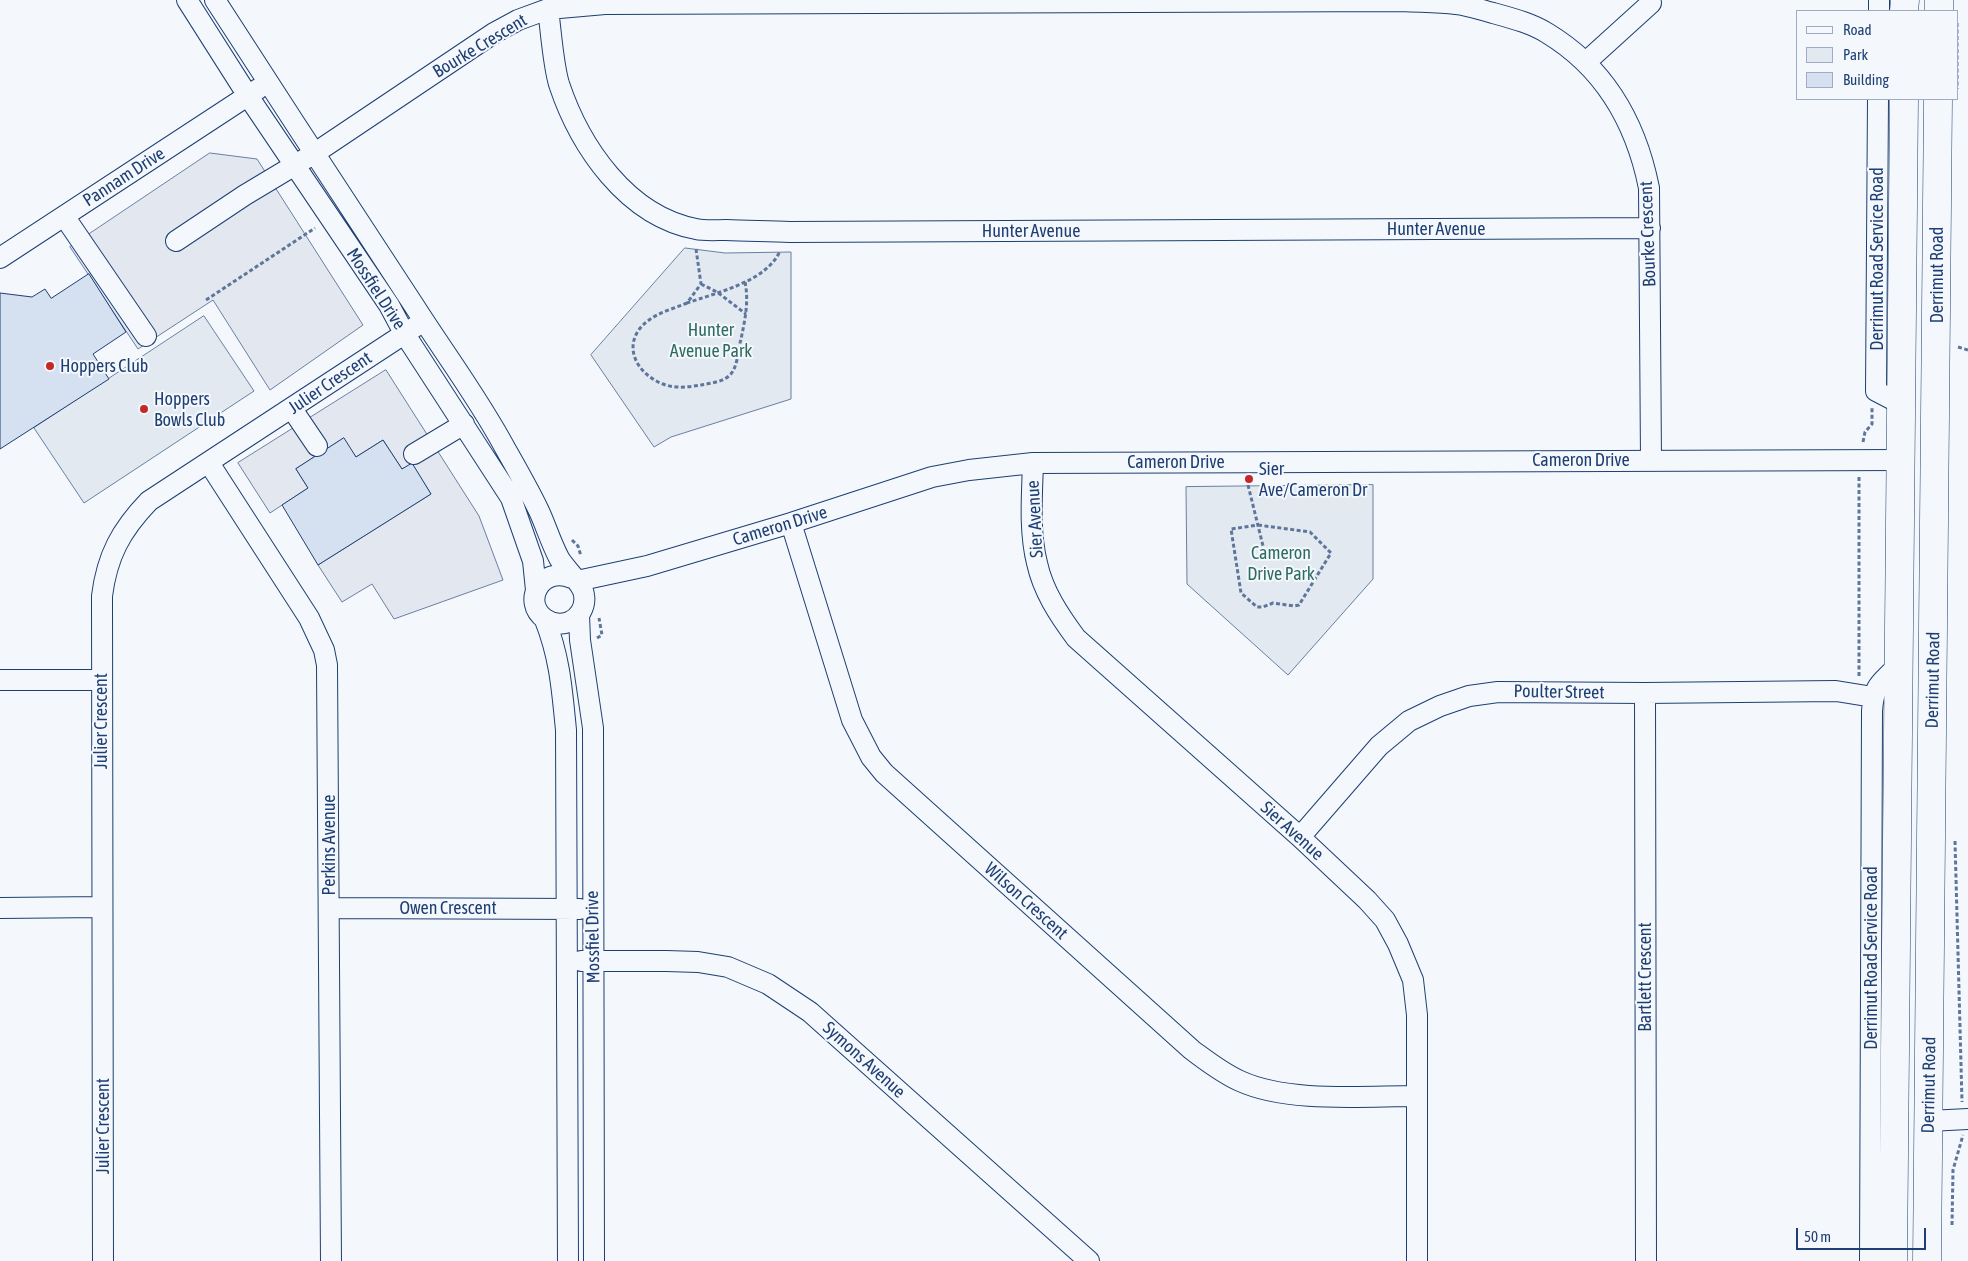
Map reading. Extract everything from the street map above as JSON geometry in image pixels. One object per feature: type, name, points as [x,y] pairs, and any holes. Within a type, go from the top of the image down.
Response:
[{"type":"highway","name":"Derrimut Road","points":[[1893,1261],[1904,100]]},
{"type":"highway","name":"Derrimut Road","points":[[1927,1261],[1938,100]]},
{"type":"highway","points":[[1901,404],[1921,396],[1936,376]]},
{"type":"highway","points":[[1900,460],[1935,460]]},
{"type":"highway","points":[[1899,664],[1908,643],[1912,608],[1917,600],[1925,596],[1934,598]]},
{"type":"highway","points":[[1894,1120],[1929,1120]]},
{"type":"street","name":"Mossfiel Drive","points":[[186,0],[248,96],[389,305],[404,334],[511,498],[533,561],[536,590]]},
{"type":"street","name":"Mossfiel Drive","points":[[215,0],[424,321],[487,414],[538,509],[560,559],[574,579]]},
{"type":"street","name":"Bourke Crescent","points":[[176,240],[245,195],[295,166],[494,33],[518,20],[548,9],[605,2],[1403,1],[1458,4],[1514,19],[1546,32],[1586,62],[1609,89],[1627,120],[1643,160],[1649,188],[1651,460]]},
{"type":"street","points":[[1586,62],[1650,3]]},
{"type":"street","name":"Hunter Avenue","points":[[548,9],[558,83],[574,121],[599,162],[636,202],[653,214],[676,224],[697,230],[810,232],[1650,228]]},
{"type":"street","name":"Pannam Drive","points":[[0,258],[269,83]]},
{"type":"street","name":"Derrimut Road Service Road","points":[[1876,391],[1878,100]]},
{"type":"street","points":[[64,216],[146,336]]},
{"type":"street","name":"Julier Crescent","points":[[103,1261],[101,680],[102,596],[111,555],[122,533],[149,501],[424,321]]},
{"type":"street","points":[[1876,391],[1901,404]]},
{"type":"street","points":[[292,409],[317,446]]},
{"type":"street","points":[[414,454],[464,424]]},
{"type":"street","name":"Cameron Drive","points":[[574,579],[647,566],[932,478],[969,470],[1033,463],[1900,460]]},
{"type":"street","name":"Perkins Avenue","points":[[209,463],[309,618],[324,650],[328,687],[331,1261]]},
{"type":"street","name":"Sier Avenue","points":[[1033,463],[1032,526],[1037,563],[1047,592],[1058,614],[1076,638],[1098,660],[1300,837],[1367,900],[1385,920],[1398,944],[1413,980],[1418,1015],[1417,1261]]},
{"type":"street","name":"Wilson Crescent","points":[[791,523],[852,720],[870,757],[884,773],[1192,1050],[1216,1068],[1268,1091],[1298,1095],[1417,1096]]},
{"type":"street","name":"Cameron Drive","points":[[581,611],[592,595],[647,566]]},
{"type":"street","points":[[564,574],[574,579],[584,593],[581,611],[572,621],[563,624],[545,620],[536,606],[536,590],[548,577],[564,574]]},
{"type":"street","name":"Mossfiel Drive","points":[[581,611],[580,640],[593,728],[594,1261]]},
{"type":"street","name":"Mossfiel Drive","points":[[545,620],[555,645],[566,730],[568,1261]]},
{"type":"street","points":[[1865,696],[1891,674],[1899,664]]},
{"type":"street","points":[[0,680],[101,680]]},
{"type":"street","name":"Poulter Street","points":[[1300,837],[1379,746],[1409,721],[1440,706],[1469,696],[1498,692],[1836,691],[1865,696]]},
{"type":"street","name":"Bartlett Crescent","points":[[1645,693],[1646,1261]]},
{"type":"street","name":"Derrimut Road Service Road","points":[[1865,696],[1870,1261]]},
{"type":"street","points":[[0,908],[101,908]]},
{"type":"street","name":"Owen Crescent","points":[[330,908],[592,909]]},
{"type":"street","name":"Symons Avenue","points":[[567,961],[698,962],[728,967],[768,984],[810,1012],[1089,1261]]},
{"type":"street","points":[[1929,1120],[1965,1119]]},
{"type":"path","points":[[206,300],[330,218]]},
{"type":"path","points":[[688,303],[700,284],[696,249]]},
{"type":"path","points":[[745,282],[746,314],[735,368],[730,376],[712,383],[687,387],[668,386],[655,380],[640,368],[633,355],[633,342],[639,329],[648,321],[688,303],[745,282],[765,271],[780,250]]},
{"type":"path","points":[[700,284],[717,292],[746,314]]},
{"type":"path","points":[[1958,347],[1968,350]]},
{"type":"path","points":[[1865,696],[1859,680],[1859,460],[1865,432],[1872,424],[1872,401],[1876,391]]},
{"type":"path","points":[[1248,485],[1264,550]]},
{"type":"path","points":[[1258,525],[1310,532],[1331,553],[1297,606],[1273,603],[1263,607],[1257,606],[1241,593],[1231,528],[1258,525]]},
{"type":"path","points":[[1951,1234],[1953,1170],[1964,1138],[1965,1119]]},
{"type":"green space","name":"Hunter Avenue Park","points":[[685,248],[725,253],[791,252],[791,399],[671,437],[654,447],[591,355]]},
{"type":"green space","name":"Hoppers Bowls Club","points":[[204,316],[254,391],[84,503],[34,428]]},
{"type":"green space","name":"Cameron Drive Park","points":[[1373,485],[1373,579],[1288,675],[1187,584],[1186,487]]},
{"type":"shaded area","points":[[210,153],[257,159],[363,325],[270,390],[213,300],[138,349],[70,247]]},
{"type":"shaded area","points":[[386,370],[479,516],[503,580],[394,619],[372,584],[342,602],[318,565],[431,494],[412,464],[402,469],[383,440],[356,457],[343,439],[296,469],[308,488],[270,513],[238,463]]},
{"type":"building","name":"Hoppers Club","points":[[89,274],[126,332],[93,354],[109,379],[0,449],[0,293],[32,297],[45,289],[51,298]]},
{"type":"building","points":[[344,438],[356,457],[383,440],[402,469],[412,463],[431,494],[318,565],[282,505],[308,488],[296,469]]},
{"type":"place","name":"Hoppers Club","points":[[50,366]]},
{"type":"place","name":"Hoppers Bowls Club","points":[[144,409]]},
{"type":"place","name":"Sier Ave/Cameron Dr","points":[[1249,479]]}]
